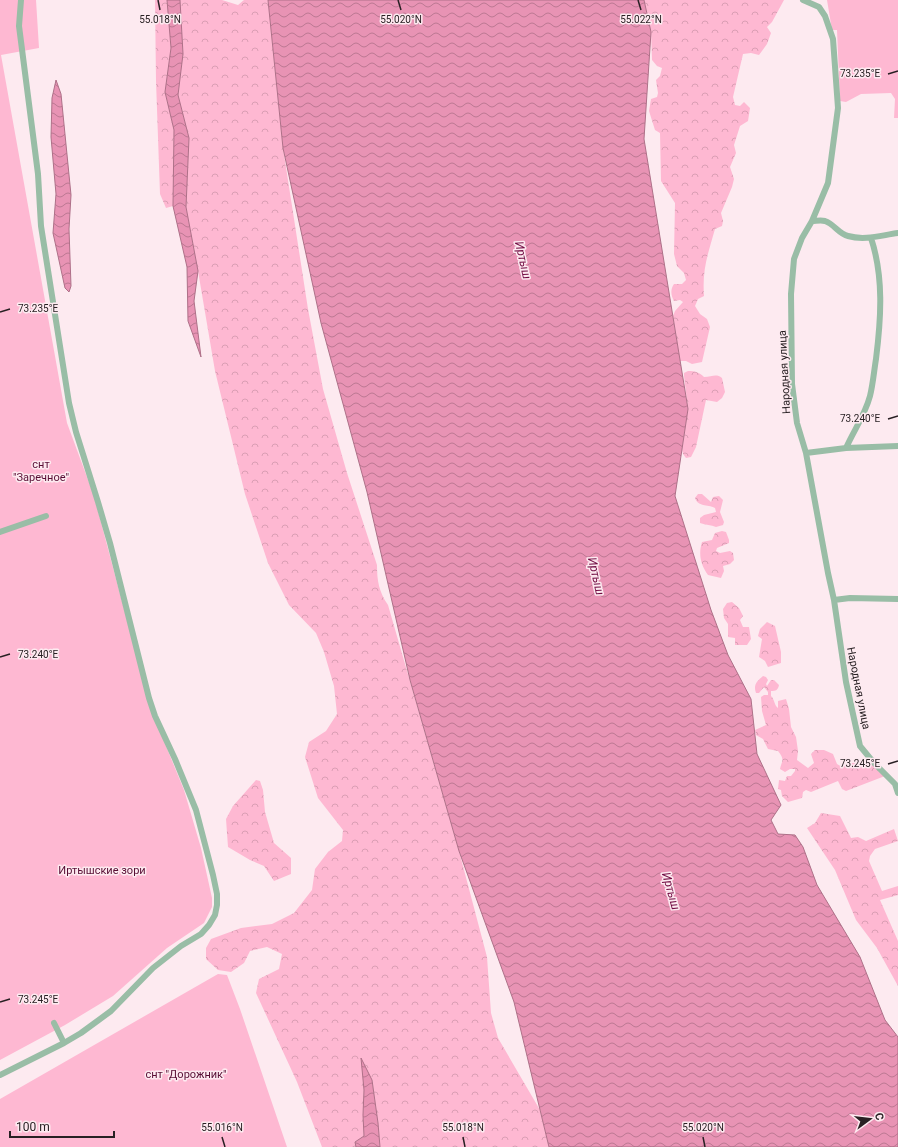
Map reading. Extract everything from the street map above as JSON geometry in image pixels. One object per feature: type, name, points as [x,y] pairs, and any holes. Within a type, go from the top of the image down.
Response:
[{"type":"street","points":[[0,1075],[64,1043],[81,1033],[111,1011],[153,968],[181,946],[201,934],[215,915],[217,905],[217,894],[196,810],[181,772],[155,716],[149,698],[108,536],[71,417],[41,226],[38,174],[19,26],[21,0]]},
{"type":"street","name":"Народная улица","points":[[804,0],[819,7],[825,16],[833,39],[838,108],[828,183],[812,221],[802,238],[794,259],[790,294],[792,384],[796,423],[806,453],[834,600],[846,682],[860,746],[874,764],[895,784],[898,792]]},
{"type":"street","points":[[812,221],[825,221],[839,232],[848,236],[871,238],[898,233]]},
{"type":"street","points":[[846,448],[853,431],[860,422],[870,395],[878,338],[880,274],[871,238]]},
{"type":"street","points":[[806,453],[846,448],[898,446]]},
{"type":"street","points":[[0,532],[46,516]]},
{"type":"street","points":[[834,600],[850,598],[898,599]]},
{"type":"street","points":[[54,1023],[64,1043]]},
{"type":"green space","name":"Иртышские зори","points":[[0,0],[36,0],[39,48],[1,55],[67,423],[94,496],[150,707],[184,790],[201,848],[212,898],[212,907],[204,923],[167,948],[113,996],[65,1025],[0,1060]]},
{"type":"green space","points":[[155,0],[167,0],[171,48],[165,92],[174,130],[173,206],[166,208],[160,194]]},
{"type":"green space","points":[[180,0],[222,0],[238,5],[244,0],[268,0],[283,148],[308,309],[323,389],[347,473],[377,565],[379,586],[382,596],[388,605],[459,851],[487,957],[491,1013],[498,1038],[540,1110],[549,1147],[380,1147],[372,1080],[364,1090],[364,1136],[355,1142],[356,1147],[322,1147],[297,1082],[256,993],[259,979],[279,969],[282,954],[267,947],[250,951],[244,963],[231,972],[218,970],[206,959],[206,948],[211,939],[241,928],[272,924],[294,913],[312,890],[315,869],[328,852],[342,841],[343,830],[318,798],[305,757],[309,742],[326,731],[337,714],[334,686],[324,652],[316,633],[289,605],[268,563],[245,494],[215,371],[186,207],[189,138],[178,95],[183,54]]},
{"type":"green space","points":[[644,0],[784,0],[772,22],[767,27],[771,33],[767,44],[759,55],[751,53],[743,54],[733,97],[735,105],[740,106],[744,102],[750,108],[748,121],[740,126],[734,145],[736,153],[730,167],[734,179],[721,213],[723,221],[722,226],[715,229],[708,254],[704,278],[704,296],[698,299],[695,306],[700,314],[707,319],[710,327],[702,362],[692,364],[686,361],[680,361],[673,316],[675,311],[683,302],[680,300],[674,301],[671,290],[674,284],[682,284],[686,280],[684,273],[677,266],[674,254],[675,203],[661,181],[660,133],[655,130],[649,111],[651,99],[657,97],[658,93],[656,80],[660,76],[662,68],[657,66],[652,60],[651,32]]},
{"type":"green space","points":[[827,0],[898,0],[898,118],[894,118],[895,99],[891,93],[861,94],[846,102],[840,101],[837,30],[832,30]]},
{"type":"green space","points":[[688,371],[697,372],[704,377],[716,375],[722,378],[725,392],[722,398],[717,402],[706,400],[696,447],[691,457],[686,458],[682,450],[688,409],[684,373]]},
{"type":"green space","points":[[698,494],[702,494],[711,502],[713,497],[719,496],[723,500],[720,512],[724,522],[723,525],[716,527],[700,523],[700,518],[704,515],[716,512],[715,508],[703,505],[696,501],[695,498]]},
{"type":"green space","points":[[722,531],[726,532],[729,543],[717,548],[716,551],[720,553],[730,551],[733,553],[734,560],[730,564],[723,566],[724,571],[721,578],[708,575],[702,564],[700,551],[702,542],[712,540],[715,533]]},
{"type":"green space","points":[[732,602],[739,608],[743,616],[740,620],[743,627],[749,627],[751,639],[747,645],[735,645],[735,638],[728,637],[728,624],[724,618],[723,609],[727,603]]},
{"type":"green space","points":[[767,622],[775,626],[781,652],[781,663],[768,667],[765,661],[759,657],[762,639],[758,636],[760,629]]},
{"type":"green space","points":[[763,676],[768,680],[766,684],[767,686],[771,680],[774,680],[779,685],[776,690],[771,691],[771,696],[778,708],[778,701],[786,699],[791,727],[796,737],[798,751],[797,760],[808,768],[814,763],[811,754],[815,750],[824,750],[833,754],[837,764],[842,767],[865,758],[885,776],[846,791],[842,789],[838,781],[811,792],[806,790],[803,792],[802,798],[788,802],[782,796],[781,790],[778,789],[779,780],[785,781],[787,776],[791,776],[795,769],[790,769],[785,772],[780,769],[782,756],[778,751],[768,749],[763,739],[756,735],[755,730],[766,725],[762,711],[761,697],[768,695],[768,692],[764,687],[759,693],[756,693],[755,688],[757,681]]},
{"type":"green space","points":[[256,780],[260,781],[263,790],[265,812],[274,843],[291,858],[291,874],[274,881],[264,866],[250,860],[228,847],[226,819],[233,806]]},
{"type":"green space","points":[[821,813],[840,816],[851,838],[858,837],[866,841],[894,829],[898,841],[875,849],[870,856],[869,861],[882,891],[898,886],[898,895],[880,900],[898,941],[898,986],[877,948],[856,920],[835,870],[807,828],[815,823]]},
{"type":"green space","name":"снт \"Дорожник\"","points":[[218,974],[227,975],[287,1147],[0,1147],[0,1099]]},
{"type":"water","points":[[167,0],[180,0],[183,54],[178,95],[189,138],[186,207],[198,271],[194,301],[201,357],[188,321],[187,267],[173,206],[174,130],[165,92],[171,48]]},
{"type":"water","name":"Иртыш","points":[[268,0],[644,0],[651,32],[644,139],[688,409],[675,496],[711,610],[728,655],[751,699],[757,754],[781,805],[771,820],[778,834],[795,835],[803,847],[817,885],[860,957],[885,1020],[898,1037],[898,1147],[549,1147],[514,1002],[459,851],[410,680],[367,492],[321,323],[283,148]]},
{"type":"water","points":[[56,80],[61,94],[71,195],[69,229],[71,286],[69,292],[65,288],[53,233],[56,194],[51,137],[52,98]]},
{"type":"water","points":[[361,1058],[372,1080],[380,1147],[356,1147],[355,1142],[364,1136],[364,1090]]},
{"type":"park label","name":"снт \"Заречное\"","points":[[41,470]]}]
